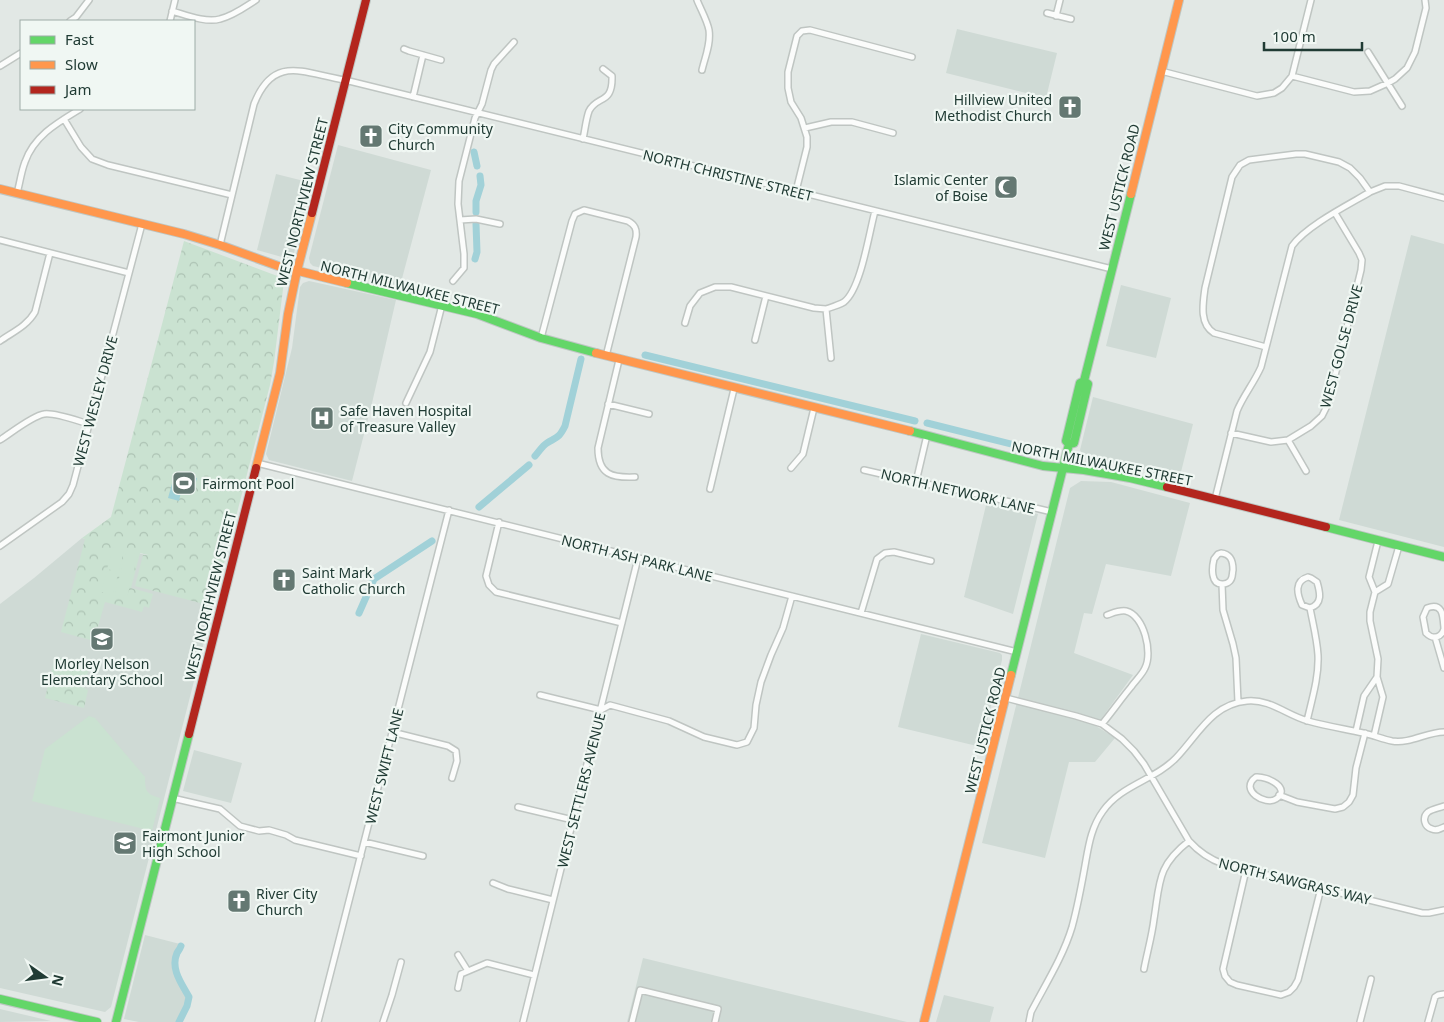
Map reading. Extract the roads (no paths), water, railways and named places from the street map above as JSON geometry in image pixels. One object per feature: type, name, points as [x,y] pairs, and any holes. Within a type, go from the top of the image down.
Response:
[{"type":"main road","name":"WEST NORTHVIEW STREET","points":[[116,1022],[280,373],[288,314],[297,271],[366,0]]},
{"type":"main road","name":"WEST USTICK ROAD","points":[[924,1022],[1064,467],[1069,444],[1066,441],[1080,382],[1084,381],[1179,0]]},
{"type":"main road","name":"NORTH MILWAUKEE STREET","points":[[0,189],[184,234],[278,266],[490,318],[541,338],[619,360],[927,435],[1043,466],[1064,467],[1130,478],[1444,557]]},
{"type":"main road","points":[[0,999],[97,1022]]},
{"type":"street","points":[[71,20],[89,0]]},
{"type":"street","points":[[170,20],[175,0]]},
{"type":"street","points":[[172,11],[204,19],[219,20],[256,0]]},
{"type":"street","points":[[697,0],[709,31],[708,46],[702,70]]},
{"type":"street","points":[[1056,16],[1060,0]]},
{"type":"street","points":[[1161,71],[1257,96],[1274,93],[1282,88],[1292,76],[1311,0]]},
{"type":"street","points":[[1292,76],[1354,92],[1370,91],[1388,83],[1408,68],[1415,52],[1426,8],[1425,0]]},
{"type":"street","points":[[1047,13],[1070,19]]},
{"type":"street","points":[[796,191],[807,146],[805,128],[791,102],[788,88],[788,72],[797,36],[802,31],[810,30],[912,57]]},
{"type":"street","points":[[453,280],[464,268],[458,192],[475,118],[482,104],[494,64],[514,42]]},
{"type":"street","points":[[404,49],[441,60]]},
{"type":"street","points":[[1368,52],[1402,106]]},
{"type":"street","points":[[0,66],[20,54]]},
{"type":"street","points":[[413,97],[423,55]]},
{"type":"street","points":[[583,139],[590,110],[606,98],[611,90],[612,76],[603,69]]},
{"type":"street","name":"NORTH CHRISTINE STREET","points":[[220,245],[254,104],[259,92],[265,83],[277,74],[296,70],[345,80],[1112,269]]},
{"type":"street","points":[[17,193],[25,161],[37,140],[52,126],[78,110]]},
{"type":"street","points":[[64,119],[81,147],[92,159],[108,165],[232,195]]},
{"type":"street","points":[[805,128],[831,122],[852,122],[893,133]]},
{"type":"street","points":[[1266,347],[1214,334],[1208,330],[1204,323],[1204,288],[1232,177],[1240,165],[1249,160],[1306,154],[1339,162],[1350,168],[1370,192]]},
{"type":"street","points":[[1215,499],[1236,411],[1261,368],[1292,246],[1296,240],[1306,231],[1335,213],[1370,192],[1385,186],[1399,186],[1444,198]]},
{"type":"street","points":[[541,338],[575,214],[584,210],[628,221],[635,227],[637,232],[606,356]]},
{"type":"street","points":[[685,323],[690,306],[700,293],[715,287],[732,287],[814,308],[826,309],[843,303],[852,294],[858,282],[875,211]]},
{"type":"street","name":"WEST GOLSE DRIVE","points":[[1288,440],[1311,426],[1322,416],[1328,404],[1361,270],[1362,260],[1359,253],[1335,213]]},
{"type":"street","points":[[460,220],[476,219],[500,224]]},
{"type":"street","name":"WEST WESLEY DRIVE","points":[[0,546],[62,502],[69,494],[73,485],[142,224]]},
{"type":"street","points":[[0,240],[129,272]]},
{"type":"street","points":[[0,341],[31,319],[50,253]]},
{"type":"street","points":[[755,340],[766,296]]},
{"type":"street","points":[[406,403],[430,352],[442,305]]},
{"type":"street","points":[[826,309],[831,358]]},
{"type":"street","points":[[619,360],[598,448],[599,462],[606,472],[612,476],[635,478]]},
{"type":"street","points":[[710,488],[734,389]]},
{"type":"street","points":[[608,404],[650,414]]},
{"type":"street","points":[[791,468],[803,454],[814,408]]},
{"type":"street","points":[[0,440],[35,417],[44,414],[52,414],[89,424]]},
{"type":"street","points":[[1231,433],[1271,442],[1288,440],[1306,471]]},
{"type":"street","points":[[916,482],[927,435]]},
{"type":"street","name":"NORTH ASH PARK LANE","points":[[257,463],[1017,652]]},
{"type":"street","name":"NORTH NETWORK LANE","points":[[864,470],[1052,512]]},
{"type":"street","name":"WEST SWIFT LANE","points":[[318,1022],[449,510]]},
{"type":"street","points":[[500,522],[486,576],[489,585],[496,592],[622,623]]},
{"type":"street","points":[[1374,736],[1383,697],[1377,677],[1378,659],[1370,621],[1370,612],[1375,592],[1369,577],[1378,540]]},
{"type":"street","points":[[1375,592],[1388,584],[1399,546]]},
{"type":"street","points":[[861,613],[877,559],[885,553],[894,552],[931,561]]},
{"type":"street","points":[[1224,553],[1232,559],[1232,577],[1228,582],[1222,584],[1214,579],[1213,562],[1215,556],[1224,553]]},
{"type":"street","name":"WEST SETTLERS AVENUE","points":[[523,1022],[638,558]]},
{"type":"street","points":[[1308,577],[1317,582],[1320,600],[1316,606],[1310,608],[1302,605],[1298,588],[1300,582],[1308,577]]},
{"type":"street","points":[[1222,584],[1223,610],[1235,651],[1238,702]]},
{"type":"street","points":[[540,695],[601,710],[610,705],[669,720],[704,737],[737,745],[747,742],[754,728],[761,682],[784,628],[792,596]]},
{"type":"street","points":[[1433,606],[1439,609],[1443,615],[1444,628],[1441,635],[1435,637],[1428,636],[1425,631],[1423,616],[1427,608],[1433,606]]},
{"type":"street","points":[[1307,720],[1318,662],[1310,608]]},
{"type":"street","points":[[1102,724],[1145,668],[1148,654],[1142,627],[1134,615],[1127,611],[1107,614]]},
{"type":"street","points":[[1435,637],[1444,668]]},
{"type":"street","points":[[1356,731],[1364,696],[1377,677]]},
{"type":"street","name":"NORTH SAWGRASS WAY","points":[[1006,698],[1102,724],[1122,739],[1134,751],[1152,777],[1190,841],[1197,850],[1209,858],[1246,870],[1422,913],[1444,910]]},
{"type":"street","points":[[1029,1022],[1031,1012],[1062,954],[1072,930],[1090,840],[1095,824],[1103,810],[1115,797],[1165,768],[1177,757],[1211,716],[1223,708],[1238,702],[1259,701],[1307,720],[1365,733],[1394,742],[1413,739],[1434,732],[1444,732]]},
{"type":"street","points":[[392,732],[448,746],[456,751],[457,761],[452,778]]},
{"type":"street","points":[[1279,795],[1297,802],[1335,809],[1349,802],[1353,795],[1356,768],[1365,733]]},
{"type":"street","points":[[1260,777],[1276,783],[1280,789],[1279,795],[1272,801],[1255,796],[1251,791],[1251,782],[1260,777]]},
{"type":"street","points":[[172,798],[220,809],[240,826],[269,830],[295,840],[361,856]]},
{"type":"street","points":[[1444,806],[1428,812],[1424,822],[1430,829],[1436,830],[1444,827]]},
{"type":"street","points":[[518,807],[573,820]]},
{"type":"street","points":[[1144,969],[1162,875],[1172,855],[1190,841]]},
{"type":"street","points":[[364,842],[423,856]]},
{"type":"street","points":[[1246,870],[1223,969],[1225,976],[1230,982],[1237,985],[1281,995],[1289,992],[1294,987],[1298,980],[1321,888]]},
{"type":"street","points":[[493,883],[508,889],[553,900]]},
{"type":"street","points":[[458,955],[468,971]]},
{"type":"street","points":[[383,1022],[401,962]]},
{"type":"street","points":[[458,988],[461,974],[487,963],[534,975]]},
{"type":"street","points":[[1360,1022],[1371,978]]},
{"type":"street","points":[[632,1022],[640,990],[718,1009],[715,1022]]},
{"type":"street","points":[[1428,1022],[1435,997],[1444,994]]},
{"type":"water","name":"Fairmont Pool","points":[[175,473],[197,478],[194,490],[182,487],[179,501],[168,498]]},
{"type":"waterway","points":[[474,152],[477,166]]},
{"type":"waterway","points":[[476,212],[476,201],[481,185],[480,176]]},
{"type":"waterway","points":[[475,259],[477,252],[476,224]]},
{"type":"waterway","points":[[645,355],[915,421]]},
{"type":"waterway","points":[[535,456],[545,444],[556,438],[565,426],[581,359]]},
{"type":"waterway","points":[[927,423],[1023,447]]},
{"type":"waterway","points":[[1035,450],[1039,451]]},
{"type":"waterway","points":[[479,507],[529,465]]},
{"type":"waterway","points":[[359,613],[374,579],[432,541]]},
{"type":"waterway","points":[[179,1022],[189,997],[178,976],[175,965],[175,959],[181,946]]},
{"type":"place","name":"Hillview United Methodist Church","points":[[1070,107]]},
{"type":"place","name":"City Community Church","points":[[371,136]]},
{"type":"place","name":"Islamic Center of Boise","points":[[1006,187]]},
{"type":"place","name":"Safe Haven Hospital of Treasure Valley","points":[[322,418]]},
{"type":"place","name":"Fairmont Pool","points":[[184,483]]},
{"type":"place","name":"Saint Mark Catholic Church","points":[[284,580]]},
{"type":"place","name":"Morley Nelson Elementary School","points":[[102,639]]},
{"type":"place","name":"Fairmont Junior High School","points":[[125,843]]},
{"type":"place","name":"River City Church","points":[[239,901]]}]
